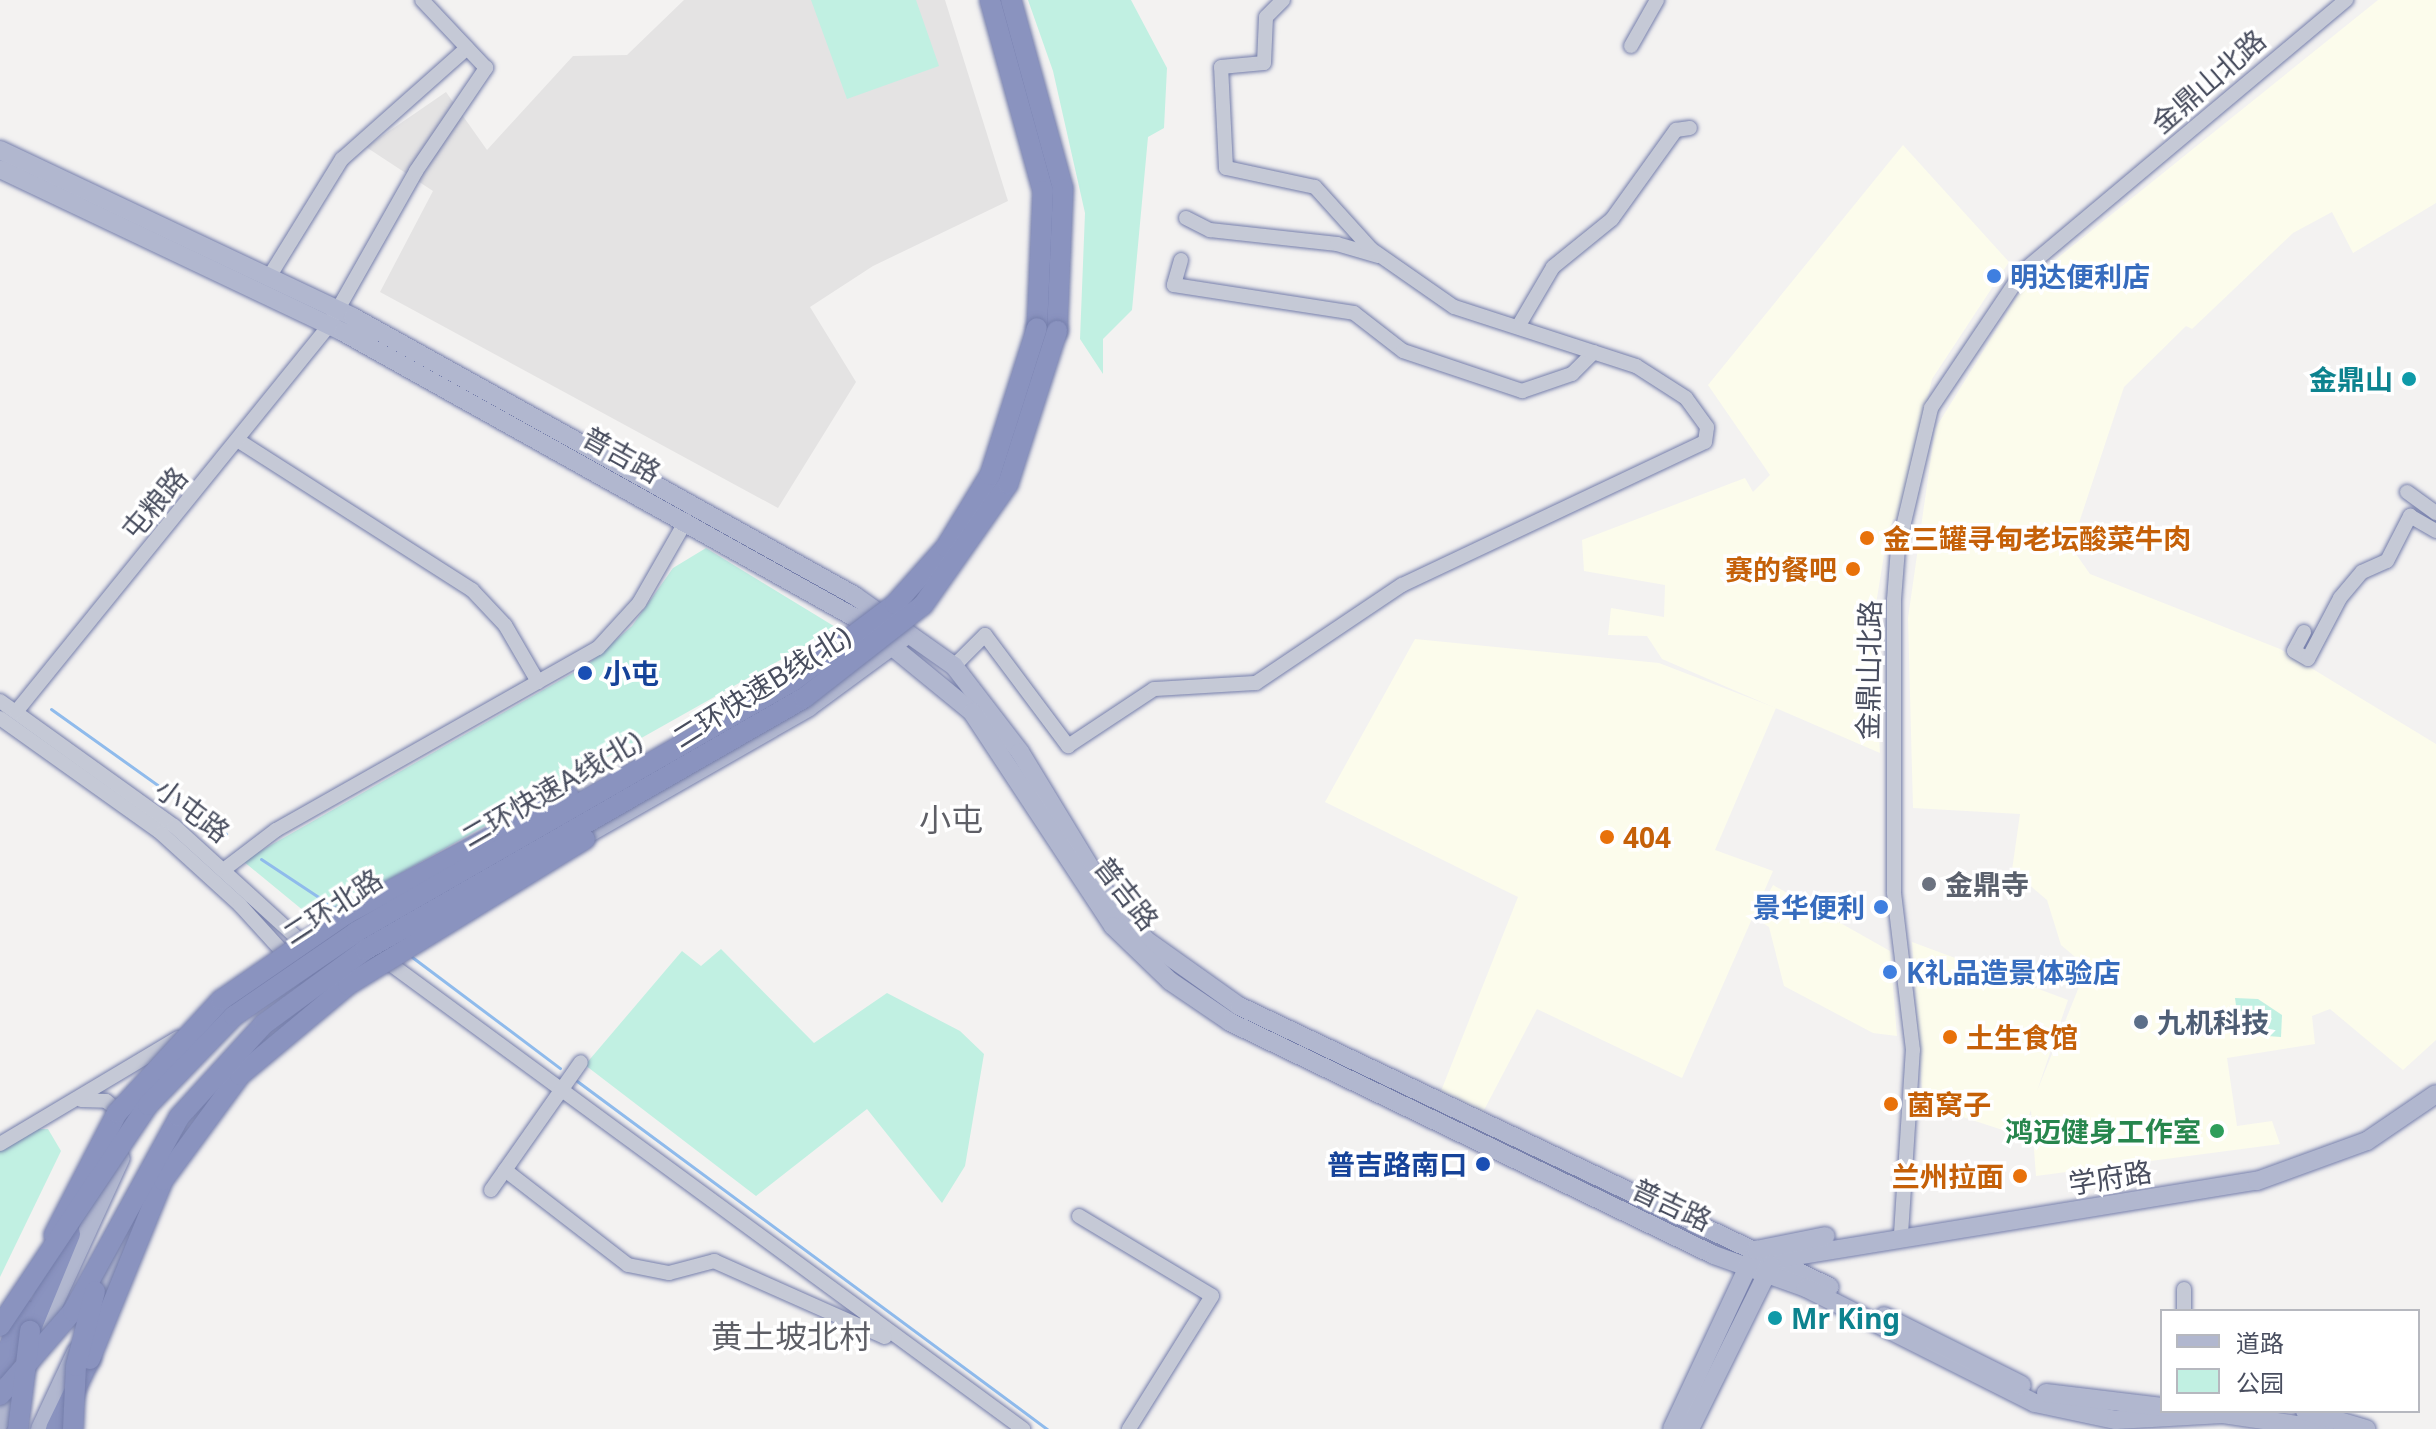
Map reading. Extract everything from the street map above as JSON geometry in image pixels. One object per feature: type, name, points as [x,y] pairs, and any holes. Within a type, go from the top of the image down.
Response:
[{"type":"highway","points":[[990,0],[1043,191],[1047,329]]},
{"type":"highway","name":"二环快速B线(北)","points":[[128,1206],[193,1099],[311,987],[902,626],[974,542],[1028,437],[1047,329],[1063,189],[1011,0]]},
{"type":"highway","points":[[0,1368],[103,1134],[156,1064],[221,1000],[376,897],[799,690]]},
{"type":"highway","points":[[56,1429],[90,1359],[163,1180],[202,1120],[258,1057],[348,985],[799,690]]},
{"type":"highway","name":"二环快速A线(北)","points":[[94,1188],[179,1068],[278,982],[799,690]]},
{"type":"highway","points":[[0,1326],[94,1188]]},
{"type":"highway","points":[[18,1429],[32,1326],[94,1188]]},
{"type":"highway","points":[[0,1395],[58,1333],[128,1206]]},
{"type":"highway","points":[[73,1429],[83,1330],[128,1206]]},
{"type":"highway","points":[[62,1429],[69,1404]]},
{"type":"main road","name":"普吉路","points":[[0,150],[269,277],[686,521],[868,616]]},
{"type":"main road","name":"普吉路","points":[[0,170],[335,318],[868,616],[901,639],[954,666],[1020,752],[1105,892],[1179,968],[1239,1006],[1463,1117],[1756,1250],[1770,1266],[2035,1403],[2116,1420],[2223,1414],[2325,1429]]},
{"type":"main road","name":"二环北路","points":[[0,1422],[130,1143],[200,1047],[311,951],[767,686],[868,616]]},
{"type":"main road","name":"普吉路","points":[[901,639],[972,712],[1113,926],[1182,990],[1364,1089],[1747,1270],[1770,1266],[2036,1391],[2160,1407]]},
{"type":"main road","points":[[40,1429],[177,1142],[238,1065],[320,993],[378,954],[788,720],[901,639]]},
{"type":"main road","name":"学府路","points":[[1756,1250],[2257,1181],[2367,1141],[2436,1094]]},
{"type":"main road","name":"学府路","points":[[1770,1266],[1900,1229]]},
{"type":"main road","points":[[1672,1429],[1756,1250]]},
{"type":"main road","points":[[1690,1429],[1770,1266]]},
{"type":"main road","points":[[2312,1413],[2366,1429]]},
{"type":"street","name":"屯粮路","points":[[16,712],[239,441],[335,318],[416,171],[486,68],[422,0]]},
{"type":"street","points":[[954,666],[985,635],[1068,746],[1154,689],[1256,683],[1402,585],[1705,442],[1707,427],[1686,398],[1636,366],[1519,325],[1454,307],[1383,256],[1315,187],[1226,168],[1221,67],[1264,63],[1266,17],[1283,0]]},
{"type":"street","points":[[1631,46],[1657,0]]},
{"type":"street","name":"金鼎山北路","points":[[1900,1229],[1913,1050],[1894,892],[1894,600],[1898,548],[1931,408],[2023,271],[2344,1]]},
{"type":"street","points":[[269,277],[342,159],[467,48]]},
{"type":"street","points":[[1519,325],[1553,267],[1612,219],[1676,130],[1690,128]]},
{"type":"street","points":[[1186,218],[1210,230],[1383,256]]},
{"type":"street","points":[[1181,260],[1174,285],[1354,313],[1403,351],[1522,391],[1572,374],[1594,352]]},
{"type":"street","points":[[239,441],[472,590],[505,625],[538,682]]},
{"type":"street","points":[[2407,492],[2436,513]]},
{"type":"street","points":[[2304,632],[2294,651],[2308,659],[2346,589],[2387,561],[2410,516],[2436,531]]},
{"type":"street","points":[[226,868],[276,830],[538,682],[620,627],[686,521]]},
{"type":"street","name":"小屯路","points":[[0,701],[226,868],[338,980]]},
{"type":"street","name":"小屯路","points":[[0,718],[161,833],[320,993]]},
{"type":"street","points":[[378,954],[558,1092],[1023,1429]]},
{"type":"street","points":[[0,1144],[73,1103],[292,965]]},
{"type":"street","points":[[491,1190],[581,1062]]},
{"type":"street","points":[[73,1103],[94,1099],[116,1106],[129,1123],[130,1143]]},
{"type":"street","points":[[505,1170],[628,1265],[669,1273],[714,1261],[900,1344]]},
{"type":"street","points":[[1079,1216],[1212,1296],[1129,1429]]},
{"type":"street","points":[[804,1302],[814,1279]]},
{"type":"street","points":[[2184,1289],[2184,1309]]},
{"type":"shaded area","points":[[684,0],[945,0],[1008,201],[873,266],[810,307],[856,382],[778,508],[380,292],[433,191],[366,147],[446,92],[487,150],[573,56],[627,55]]},
{"type":"shaded area","points":[[2378,0],[2436,0],[2436,203],[2353,253],[2332,212],[2293,233],[2192,329],[2186,326],[2124,387],[2071,547],[2090,574],[2280,649],[2436,744],[2436,1040],[2403,1070],[2330,1009],[2312,1016],[2315,1044],[2227,1058],[2237,1126],[2272,1121],[2280,1144],[2036,1176],[2031,1110],[2021,1136],[1923,1104],[1912,942],[2068,1000],[2037,1091],[2087,967],[2061,945],[2047,900],[2012,870],[2020,814],[1913,808],[1908,618],[1935,429],[2024,285]]},
{"type":"shaded area","points":[[1903,145],[2009,262],[1932,379],[1900,520],[1893,519],[1885,549],[1876,604],[1880,687],[1866,726],[1879,735],[1880,753],[1662,659],[1647,636],[1608,635],[1611,608],[1664,617],[1665,585],[1584,571],[1582,540],[1745,478],[1753,492],[1770,475],[1708,385]]},
{"type":"shaded area","points":[[1415,639],[1659,663],[1776,708],[1715,850],[1773,871],[1682,1078],[1537,1009],[1483,1112],[1441,1091],[1518,897],[1325,802]]},
{"type":"shaded area","points":[[1773,885],[1890,951],[1897,1036],[1873,1033],[1784,986],[1769,927],[1755,918]]},
{"type":"green space","points":[[811,0],[916,0],[939,66],[847,99]]},
{"type":"green space","points":[[1028,0],[1131,0],[1167,68],[1164,128],[1148,137],[1132,310],[1103,339],[1103,374],[1080,339],[1085,213],[1053,71]]},
{"type":"green space","points":[[706,548],[837,628],[316,921],[243,861],[587,665],[632,626],[673,568]]},
{"type":"green space","points":[[721,949],[814,1043],[887,993],[960,1031],[984,1054],[965,1166],[942,1203],[867,1109],[756,1196],[585,1065],[682,951],[701,966]]},
{"type":"green space","points":[[2235,998],[2258,999],[2282,1015],[2281,1037],[2240,1034]]},
{"type":"green space","points":[[35,1129],[48,1129],[61,1151],[0,1277],[0,1148]]},
{"type":"waterway","points":[[51,709],[226,834]]},
{"type":"waterway","points":[[261,859],[338,910]]},
{"type":"waterway","points":[[412,957],[560,1068]]},
{"type":"waterway","points":[[577,1081],[1047,1429]]},
{"type":"place","name":"明达便利店","points":[[1994,276]]},
{"type":"place","name":"金鼎山","points":[[2409,379]]},
{"type":"place","name":"金三罐寻甸老坛酸菜牛肉","points":[[1867,538]]},
{"type":"place","name":"赛的餐吧","points":[[1853,569]]},
{"type":"place","name":"小屯","points":[[585,673]]},
{"type":"place","name":"404","points":[[1607,837]]},
{"type":"place","name":"金鼎寺","points":[[1929,884]]},
{"type":"place","name":"景华便利","points":[[1881,907]]},
{"type":"place","name":"K礼品造景体验店","points":[[1890,972]]},
{"type":"place","name":"九机科技","points":[[2141,1022]]},
{"type":"place","name":"土生食馆","points":[[1950,1037]]},
{"type":"place","name":"菌窝子","points":[[1891,1104]]},
{"type":"place","name":"鸿迈健身工作室","points":[[2217,1131]]},
{"type":"place","name":"普吉路南口","points":[[1483,1164]]},
{"type":"place","name":"兰州拉面","points":[[2020,1176]]},
{"type":"place","name":"Mr King","points":[[1775,1318]]},
{"type":"district","name":"小屯","points":[[951,819]]},
{"type":"district","name":"黄土坡北村","points":[[791,1336]]}]
